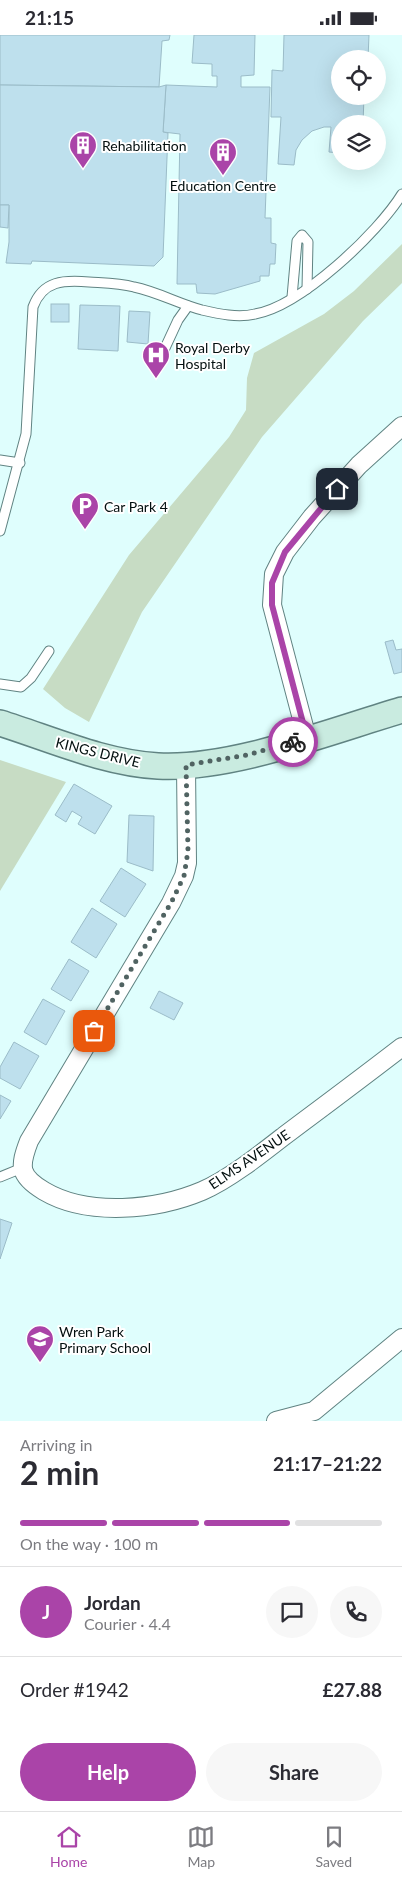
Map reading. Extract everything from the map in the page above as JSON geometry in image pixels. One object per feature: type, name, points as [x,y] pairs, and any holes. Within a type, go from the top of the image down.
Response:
[{"type":"street","points":[[307,738],[272,605],[274,573],[285,552],[312,517],[359,465],[402,426]]},
{"type":"street","name":"KINGS DRIVE","points":[[0,723],[120,760],[156,766],[186,765],[254,753],[402,710]]},
{"type":"street","points":[[22,1168],[22,1160],[29,1141],[171,903],[184,876],[188,851],[186,765]]},
{"type":"street","name":"ELMS AVENUE","points":[[22,1168],[24,1175],[47,1193],[92,1207],[143,1207],[171,1202],[204,1191],[255,1158],[402,1047]]},
{"type":"street","points":[[276,1421],[314,1411],[402,1339]]},
{"type":"lane","points":[[0,531],[20,463],[26,434],[33,307],[42,291],[62,281],[110,283],[135,287],[188,306],[233,315],[254,315],[273,309],[306,289],[355,248],[393,208],[402,194]]},
{"type":"lane","points":[[292,297],[297,241],[302,235],[308,243],[306,289]]},
{"type":"lane","points":[[165,348],[178,320],[188,306]]},
{"type":"lane","points":[[0,460],[20,463]]},
{"type":"lane","points":[[0,684],[20,687],[31,677],[49,651]]},
{"type":"lane","points":[[0,1177],[22,1168]]},
{"type":"green space","points":[[402,244],[402,283],[363,321],[262,437],[142,612],[89,722],[65,708],[43,689],[129,555],[229,437],[246,410],[247,378],[254,353],[324,314],[354,291]]},
{"type":"green space","points":[[0,760],[66,782],[0,891]]},
{"type":"building","points":[[0,35],[170,35],[169,40],[162,41],[159,87],[0,85]]},
{"type":"building","name":"Education Centre","points":[[194,35],[255,35],[254,75],[241,76],[241,87],[270,87],[265,218],[271,218],[271,243],[276,244],[275,264],[270,264],[269,276],[260,276],[260,281],[215,294],[197,293],[196,284],[177,284],[180,134],[163,132],[166,85],[217,87],[217,76],[212,76],[212,64],[192,63]]},
{"type":"building","points":[[284,35],[369,35],[368,50],[331,50],[331,105],[364,105],[363,115],[331,115],[331,127],[312,131],[302,140],[296,150],[294,165],[278,164],[281,117],[271,117],[272,70],[283,71]]},
{"type":"building","name":"Rehabilitation","points":[[0,85],[159,87],[166,85],[163,132],[168,133],[163,257],[154,266],[32,261],[31,264],[6,263],[9,242],[9,205],[0,205]]},
{"type":"building","points":[[331,127],[331,152],[329,152]]},
{"type":"building","points":[[0,205],[9,205],[8,228],[0,227]]},
{"type":"building","points":[[51,304],[69,304],[69,322],[51,322]]},
{"type":"building","points":[[80,305],[120,306],[118,351],[78,349]]},
{"type":"building","points":[[129,311],[150,312],[148,344],[127,342]]},
{"type":"building","points":[[393,640],[396,650],[402,649],[402,672],[394,674],[385,642]]},
{"type":"building","points":[[74,784],[112,806],[95,834],[78,824],[82,817],[72,811],[66,822],[55,815]]},
{"type":"building","points":[[129,815],[154,816],[153,871],[127,862]]},
{"type":"building","points":[[121,868],[146,884],[125,917],[100,901]]},
{"type":"building","points":[[92,908],[117,924],[96,958],[71,942]]},
{"type":"building","points":[[69,959],[89,971],[71,1001],[51,989]]},
{"type":"building","points":[[159,991],[183,1003],[174,1020],[150,1008]]},
{"type":"building","points":[[43,999],[65,1011],[46,1045],[24,1032]]},
{"type":"building","points":[[14,1042],[39,1056],[20,1089],[0,1078],[0,1067]]},
{"type":"building","points":[[0,1095],[11,1101],[0,1119]]},
{"type":"building","points":[[0,1219],[12,1223],[0,1259]]},
{"type":"way so far","points":[[94,1031],[171,903],[184,876],[188,851],[186,765],[247,755],[293,742]]},
{"type":"place","name":"Rehabilitation","points":[[83,169]]},
{"type":"place","name":"Education Centre","points":[[223,176]]},
{"type":"place","name":"Royal Derby Hospital","points":[[156,379]]},
{"type":"place","name":"Car Park 4","points":[[85,530]]},
{"type":"place","name":"Wren Park Primary School","points":[[40,1363]]},
{"type":"route","points":[[293,742],[307,738],[272,605],[272,583],[280,559],[312,517],[337,489]]}]
